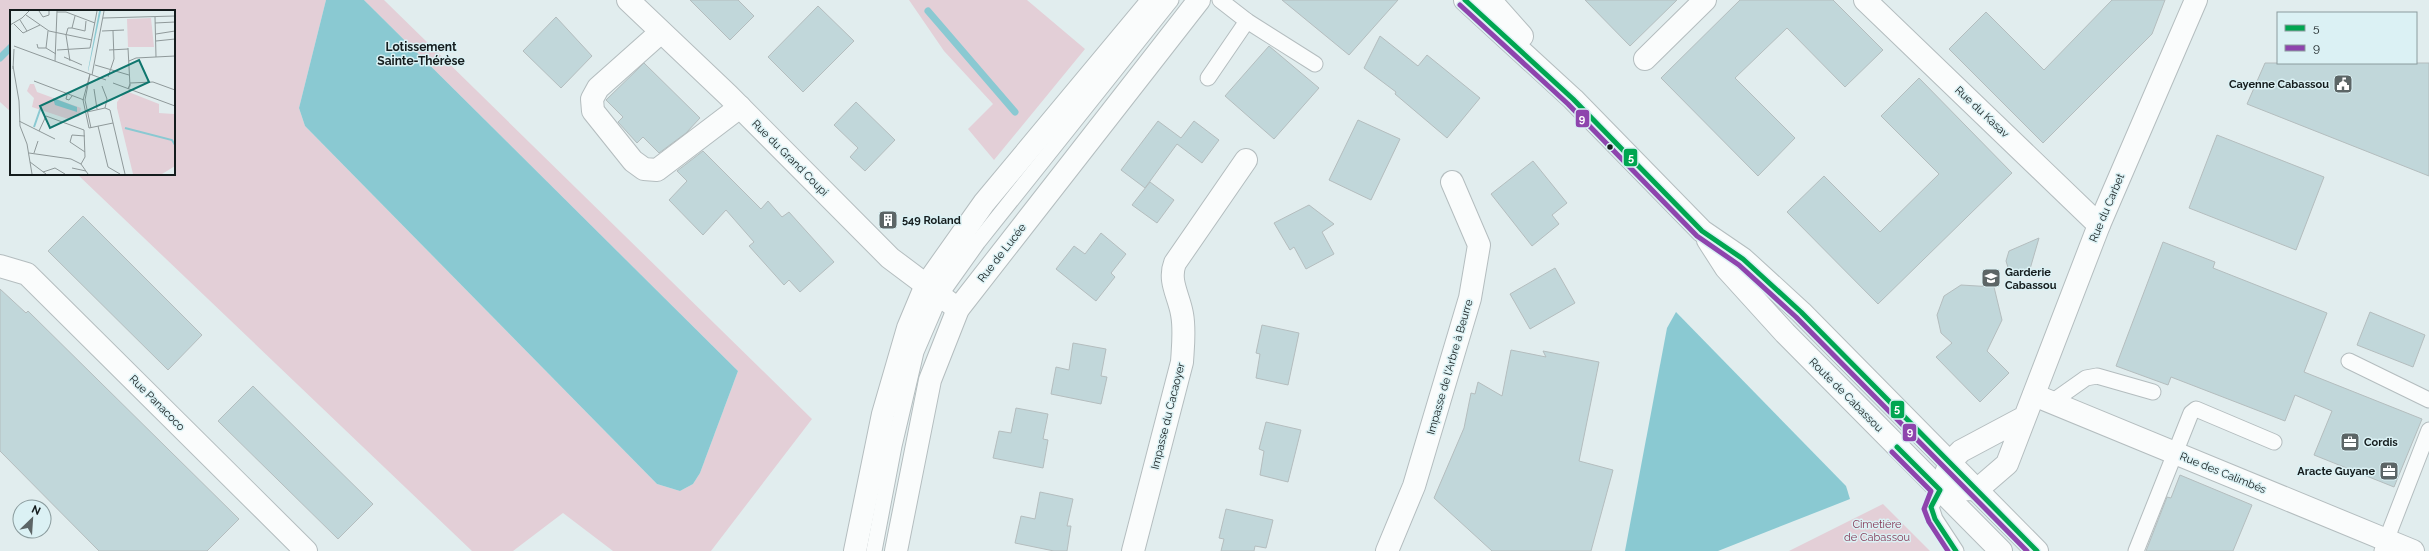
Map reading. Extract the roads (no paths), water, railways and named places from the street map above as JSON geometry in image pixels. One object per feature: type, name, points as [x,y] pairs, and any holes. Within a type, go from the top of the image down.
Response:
[{"type":"street","name":"Rue du Grand Coupi","points":[[628,0],[740,107],[890,258],[958,309]]},
{"type":"street","points":[[855,551],[883,414],[908,328],[933,290],[984,203],[1153,0]]},
{"type":"street","name":"Rue de Lucée","points":[[896,551],[930,380],[958,309],[1200,0]]},
{"type":"street","name":"Route de Cabassou","points":[[1465,0],[1573,99],[1702,231],[1743,260],[1801,312],[1978,489],[2037,551]]},
{"type":"street","name":"Route de Cabassou","points":[[1490,0],[1573,99]]},
{"type":"street","points":[[1645,59],[1705,0]]},
{"type":"street","name":"Rue du Kasav","points":[[1865,0],[2098,225]]},
{"type":"street","name":"Rue du Carbet","points":[[1978,489],[2007,464],[2015,448],[2023,418],[2043,398],[2098,225],[2196,0]]},
{"type":"street","points":[[661,32],[598,88],[592,99],[592,111],[633,161],[644,170],[657,170],[740,107]]},
{"type":"street","name":"Impasse du Cacaoyer","points":[[1133,551],[1182,362],[1184,334],[1182,313],[1171,272],[1175,263],[1246,160]]},
{"type":"street","name":"Impasse de l'Arbre à Beurre","points":[[1387,551],[1414,486],[1470,298],[1478,245],[1452,182]]},
{"type":"street","name":"Route de Cabassou","points":[[1702,231],[1726,268],[1785,333],[2001,551]]},
{"type":"street","name":"Rue Panacoco","points":[[0,266],[27,274],[306,551]]},
{"type":"street","name":"Rue des Calimbés","points":[[2043,398],[2385,546],[2413,551]]},
{"type":"street","points":[[1978,489],[1940,490],[1950,462],[1960,451],[2023,418]]},
{"type":"lane","points":[[874,551],[894,446],[916,352],[933,290],[978,242],[1171,0]]},
{"type":"lane","points":[[1220,0],[1247,21],[1315,64]]},
{"type":"lane","points":[[1208,78],[1247,21]]},
{"type":"lane","points":[[2349,361],[2429,400]]},
{"type":"lane","points":[[2043,398],[2086,378],[2097,376],[2153,392]]},
{"type":"lane","points":[[2136,551],[2188,419],[2196,409],[2274,442]]},
{"type":"lane","points":[[2385,546],[2429,430]]},
{"type":"lane","points":[[1940,490],[1931,508],[1936,519],[1956,551]]},
{"type":"water","points":[[326,0],[364,0],[738,371],[700,473],[693,484],[680,491],[657,484],[305,126],[299,108]]},
{"type":"water","points":[[1676,312],[1846,486],[1850,499],[1718,551],[1625,551],[1667,328]]},
{"type":"waterway","points":[[928,11],[1015,112]]},
{"type":"waterway","points":[[0,58],[10,48]]},
{"type":"place","name":"Cayenne Cabassou","points":[[2343,84]]},
{"type":"place","name":"549 Roland","points":[[888,220]]},
{"type":"place","name":"Garderie Cabassou","points":[[1991,278]]},
{"type":"place","name":"Cordis","points":[[2350,442]]},
{"type":"place","name":"Aracte Guyane","points":[[2389,471]]},
{"type":"district","name":"Lotissement Sainte-Thérèse","points":[[421,54]]},
{"type":"park label","name":"Cimetière de Cabassou","points":[[1877,530]]}]
